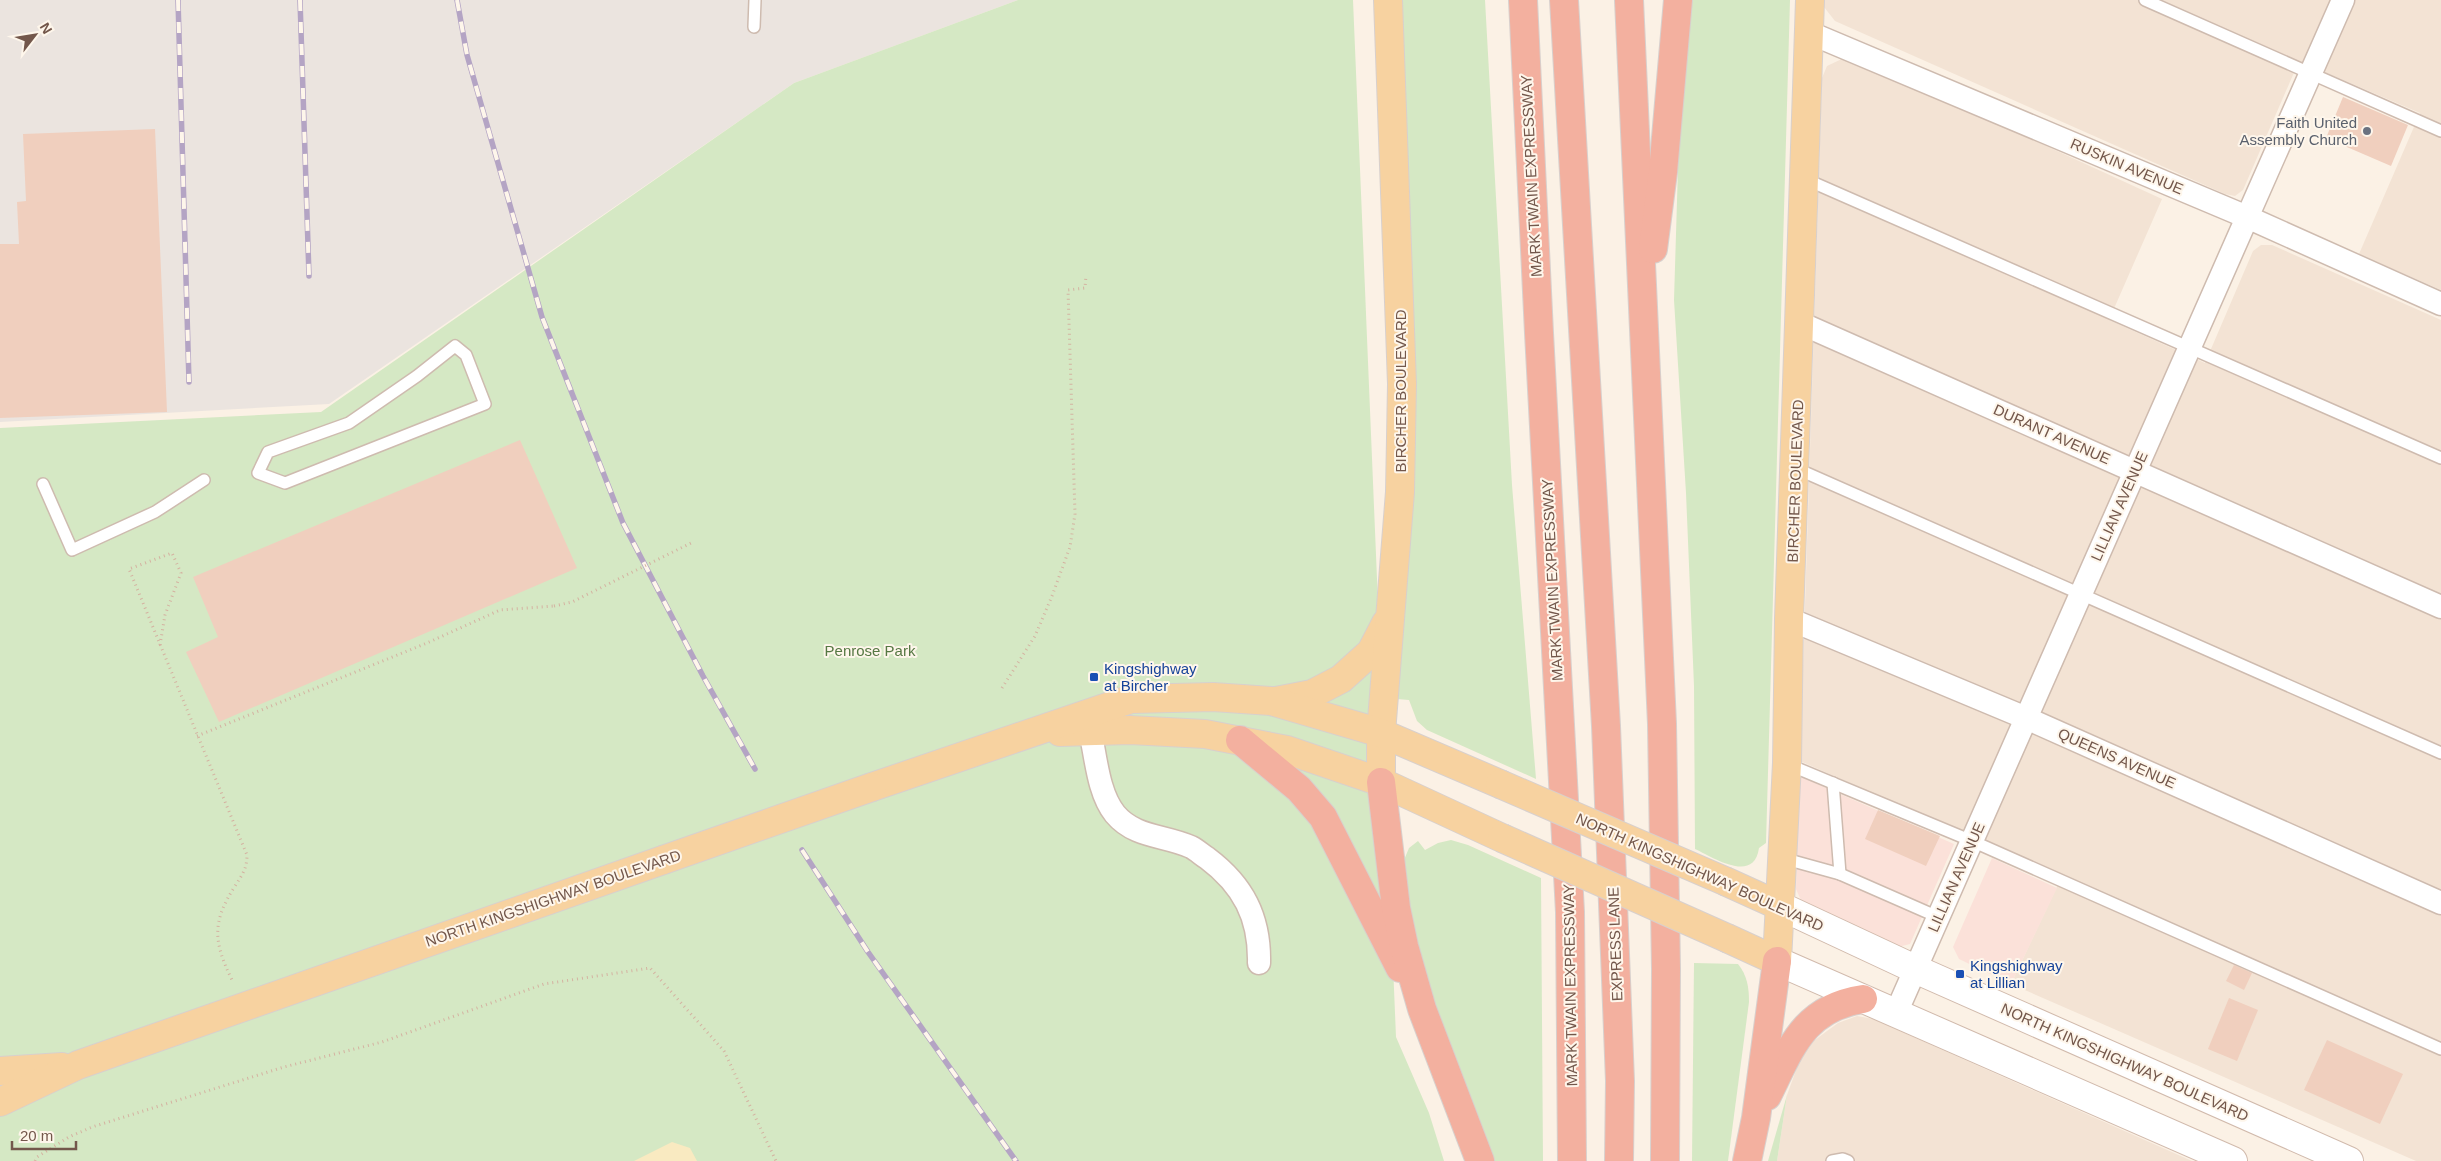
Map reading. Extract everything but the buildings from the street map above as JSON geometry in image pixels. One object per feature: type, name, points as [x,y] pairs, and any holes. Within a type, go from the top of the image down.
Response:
[{"type":"highway","name":"MARK TWAIN EXPRESSWAY","points":[[1523,0],[1539,343],[1570,912],[1573,1067],[1572,1161]]},
{"type":"highway","name":"EXPRESS LANE","points":[[1564,0],[1606,726],[1620,1081],[1619,1161]]},
{"type":"highway","points":[[1629,0],[1662,724],[1666,969],[1665,1161]]},
{"type":"highway","points":[[1644,318],[1664,172],[1678,0]]},
{"type":"highway","points":[[1240,740],[1300,789],[1323,817],[1422,1009],[1480,1161]]},
{"type":"highway","points":[[1381,782],[1396,908],[1422,1009]]},
{"type":"highway","points":[[1747,1161],[1756,1118],[1777,961]]},
{"type":"highway","points":[[1756,1118],[1796,1038],[1807,1025],[1819,1014],[1834,1006],[1863,999]]},
{"type":"main road","name":"BIRCHER BOULEVARD","points":[[1381,782],[1381,733],[1400,492],[1402,384],[1388,0]]},
{"type":"main road","name":"BIRCHER BOULEVARD","points":[[1777,961],[1787,763],[1810,0]]},
{"type":"main road","points":[[1272,702],[1312,694],[1341,679],[1370,652],[1390,615]]},
{"type":"main road","name":"NORTH KINGSHIGHWAY BOULEVARD","points":[[0,1102],[78,1065],[1028,733],[1131,699],[1213,697],[1272,702],[1381,733],[1727,882],[1915,969],[2349,1161]]},
{"type":"main road","name":"NORTH KINGSHIGHWAY BOULEVARD","points":[[1028,733],[1130,730],[1205,734],[1287,750],[1381,782],[1777,961],[2233,1161]]},
{"type":"main road","name":"NORTH KINGSHIGHWAY BOULEVARD","points":[[0,1071],[78,1065]]},
{"type":"street","name":"LILLIAN AVENUE","points":[[1896,1013],[2343,0]]},
{"type":"street","name":"RUSKIN AVENUE","points":[[1810,33],[2247,217],[2441,304]]},
{"type":"street","name":"DURANT AVENUE","points":[[1800,323],[2441,607]]},
{"type":"street","name":"QUEENS AVENUE","points":[[1790,618],[2026,718],[2441,904]]},
{"type":"street","points":[[1090,731],[1101,791],[1116,814],[1136,831],[1192,847],[1217,866],[1238,886],[1253,921],[1260,944],[1259,963]]},
{"type":"lane","points":[[754,27],[755,0]]},
{"type":"lane","points":[[2145,0],[2441,131]]},
{"type":"lane","points":[[1805,178],[2441,458]]},
{"type":"lane","points":[[454,346],[466,355],[485,404],[285,483],[258,473],[268,452],[349,423],[417,376],[454,346]]},
{"type":"lane","points":[[1796,468],[2441,753]]},
{"type":"lane","points":[[43,484],[72,550],[155,512],[204,480]]},
{"type":"lane","points":[[1787,763],[1972,841],[2441,1049]]},
{"type":"lane","points":[[1833,783],[1840,874]]},
{"type":"lane","points":[[1782,858],[1840,874],[1938,917]]},
{"type":"lane","points":[[1832,1161],[1843,1159],[1848,1161]]},
{"type":"path","points":[[1002,688],[1035,636],[1070,547],[1075,514],[1068,290],[1085,288],[1086,275]]},
{"type":"path","points":[[197,736],[427,643],[500,610],[554,606],[572,602],[691,543]]},
{"type":"path","points":[[160,645],[165,615],[181,573],[172,553],[129,569],[197,736],[247,855],[247,868],[222,906],[218,918],[217,937],[232,980]]},
{"type":"path","points":[[35,1161],[37,1157],[69,1137],[92,1127],[284,1067],[382,1042],[544,984],[650,968],[724,1051],[776,1161]]},
{"type":"shaded area","points":[[0,0],[1018,0],[794,83],[329,404],[0,422]]},
{"type":"shaded area","points":[[1822,0],[2441,0],[2441,290],[2359,254],[2420,113],[2299,61],[2243,190],[2235,196],[2225,194],[1835,21],[1824,7]]},
{"type":"shaded area","points":[[1846,57],[1861,61],[2162,199],[2109,320],[2205,363],[2253,251],[2261,245],[2272,245],[2441,320],[2441,1161],[2416,1161],[2011,984],[2062,876],[1800,761],[1822,78],[1827,66]]},
{"type":"shaded area","points":[[1799,776],[1954,844],[1910,944],[1898,947],[1804,907],[1796,889]]},
{"type":"shaded area","points":[[1992,858],[2057,888],[2011,984],[1959,959],[1953,947]]},
{"type":"shaded area","points":[[1857,1016],[1873,1019],[2192,1161],[1777,1161],[1787,1095],[1799,1062],[1808,1045],[1838,1023]]},
{"type":"green space","name":"Penrose Park","points":[[1018,0],[1353,0],[1396,1037],[1429,1113],[1444,1161],[0,1161],[0,428],[321,412],[794,83]]},
{"type":"green space","points":[[1400,0],[1485,0],[1512,485],[1536,779],[1427,730],[1417,721],[1409,700],[1397,699]]},
{"type":"green space","points":[[1690,0],[1790,0],[1766,843],[1759,848],[1756,859],[1750,865],[1742,867],[1722,862],[1695,849],[1694,686],[1686,493],[1674,300],[1680,102]]},
{"type":"green space","points":[[1451,840],[1468,845],[1541,878],[1543,1161],[1491,1161],[1420,964],[1402,876],[1404,860],[1409,848],[1418,841],[1425,850],[1438,843]]},
{"type":"green space","points":[[1694,963],[1738,964],[1744,972],[1748,986],[1749,1002],[1728,1161],[1692,1161]]},
{"type":"green space","points":[[1787,1095],[1777,1161],[1768,1161]]},
{"type":"sand","points":[[672,1142],[690,1148],[697,1161],[634,1161]]},
{"type":"railway","points":[[178,0],[189,382]]},
{"type":"railway","points":[[300,0],[309,276]]},
{"type":"railway","points":[[457,0],[467,55],[542,317],[623,523],[703,676],[755,769]]},
{"type":"railway","points":[[802,850],[868,952],[1016,1161]]},
{"type":"place","name":"Faith United Assembly Church","points":[[2367,131]]},
{"type":"place","name":"Kingshighway at Bircher","points":[[1094,677]]},
{"type":"place","name":"Kingshighway at Lillian","points":[[1960,974]]}]
